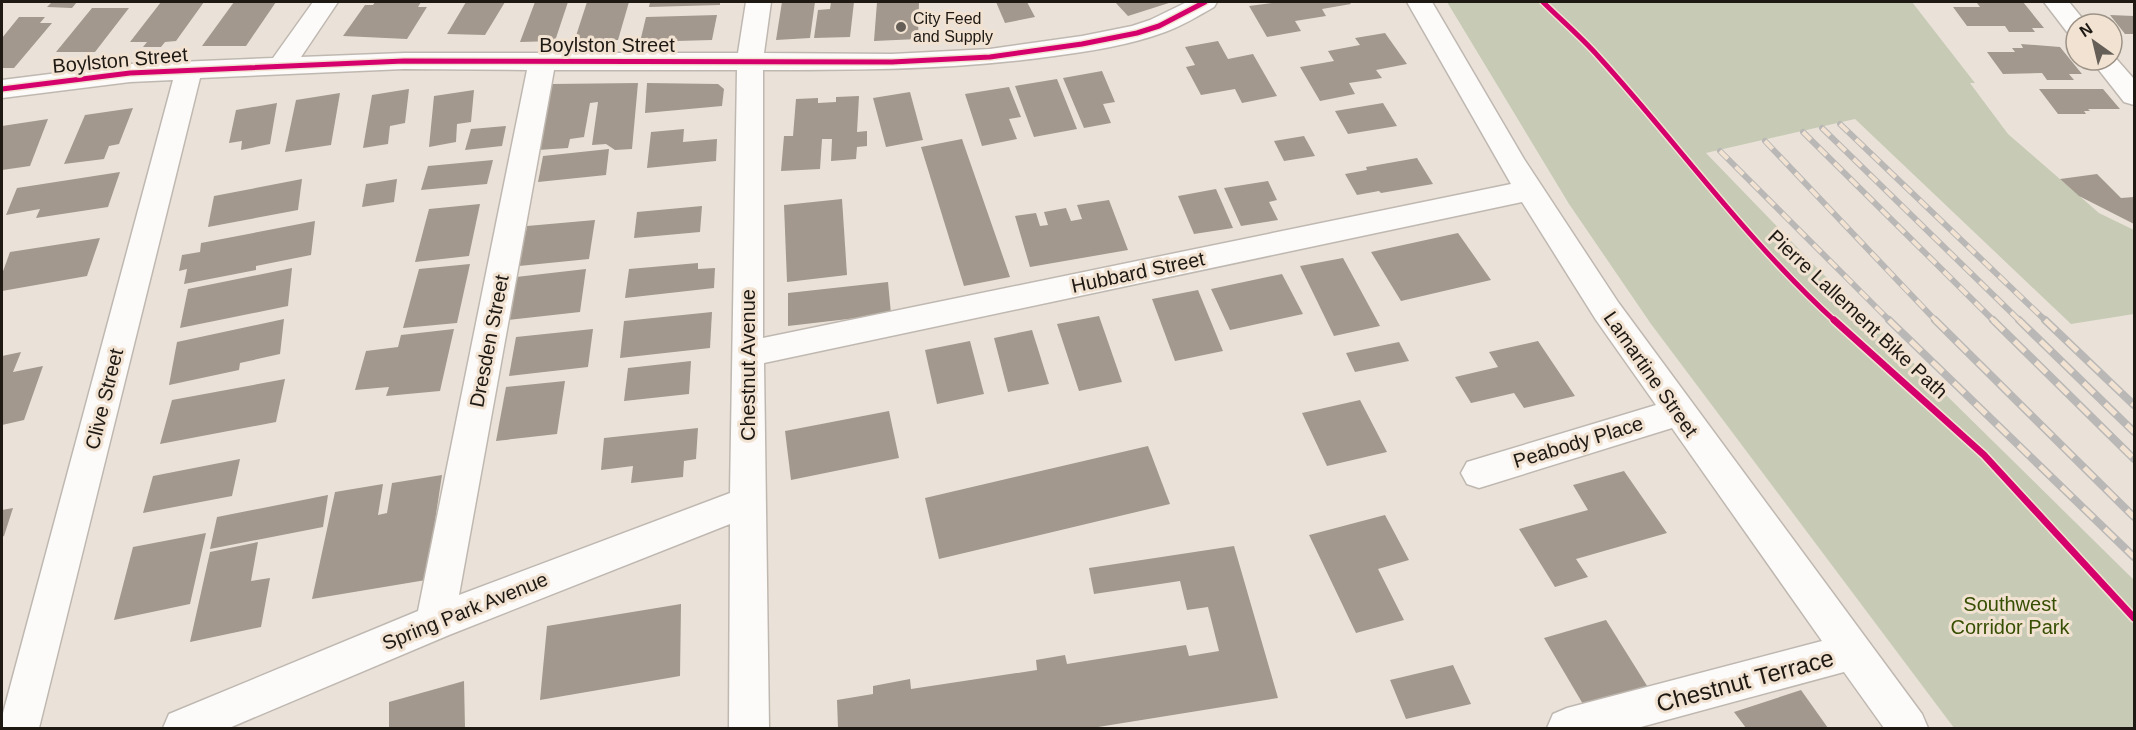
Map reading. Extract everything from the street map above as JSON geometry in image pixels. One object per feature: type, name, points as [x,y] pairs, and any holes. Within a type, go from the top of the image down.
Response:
[{"type":"street","points":[[282,65],[325,2]]},
{"type":"street","name":"Chestnut Avenue","points":[[749,729],[747,354],[750,62],[758,2]]},
{"type":"street","name":"Boylston Street","points":[[2,88],[111,74],[404,61],[922,61],[1041,51],[1137,33],[1159,26],[1205,2]]},
{"type":"street","name":"Lamartine Street","points":[[1420,2],[1529,190],[1602,304],[1908,729]]},
{"type":"street","name":"Dresden Street","points":[[435,622],[542,61]]},
{"type":"street","name":"Clive Street","points":[[19,729],[189,69]]},
{"type":"street","points":[[2114,72],[2134,96]]},
{"type":"street","name":"Hubbard Street","points":[[747,354],[1529,190]]},
{"type":"street","name":"Peabody Place","points":[[1479,474],[1678,412]]},
{"type":"street","name":"Spring Park Avenue","points":[[183,729],[435,622],[749,501]]},
{"type":"street","name":"Chestnut Terrace","points":[[1568,729],[1852,651]]},
{"type":"green space","name":"Southwest Corridor Park","points":[[1447,2],[1912,2],[1975,83],[1970,83],[2008,134],[2099,213],[2134,230],[2134,314],[2071,324],[1855,119],[1706,153],[1820,271],[2134,580],[2134,728],[1954,728],[1651,324],[1569,204]]},
{"type":"building","points":[[52,2],[77,2],[72,8],[47,7]]},
{"type":"building","points":[[161,2],[204,2],[176,41],[165,42],[161,47],[143,47],[147,42],[130,42]]},
{"type":"building","points":[[234,2],[276,2],[246,46],[202,46]]},
{"type":"building","points":[[375,2],[421,2],[418,7],[427,7],[407,39],[343,36],[365,5],[373,5]]},
{"type":"building","points":[[466,2],[505,2],[485,35],[447,34]]},
{"type":"building","points":[[535,2],[568,2],[555,41],[520,42]]},
{"type":"building","points":[[587,2],[629,2],[618,40],[574,42]]},
{"type":"building","points":[[650,2],[720,2],[720,5],[649,7]]},
{"type":"building","points":[[782,2],[815,2],[810,38],[776,40]]},
{"type":"building","points":[[831,2],[854,2],[850,37],[814,38],[818,10],[830,9]]},
{"type":"building","points":[[877,2],[919,2],[918,39],[874,41]]},
{"type":"building","points":[[996,2],[1027,2],[1035,17],[1005,23]]},
{"type":"building","points":[[1115,2],[1172,2],[1128,16]]},
{"type":"building","points":[[1279,2],[1349,2],[1351,4],[1322,9],[1326,16],[1295,21],[1301,31],[1267,37],[1249,6]]},
{"type":"building","points":[[2023,2],[2044,28],[2032,28],[2035,32],[2009,32],[2005,26],[1967,26],[1953,7],[1980,7],[1977,3]]},
{"type":"building","points":[[92,8],[129,8],[95,52],[56,52]]},
{"type":"building","points":[[717,15],[712,40],[640,42],[646,17]]},
{"type":"building","points":[[2124,16],[2134,16],[2134,34],[2125,34]]},
{"type":"building","points":[[19,17],[45,17],[40,23],[52,23],[14,68],[2,68],[2,38]]},
{"type":"building","points":[[1385,33],[1407,64],[1376,70],[1382,78],[1349,83],[1355,94],[1320,101],[1300,67],[1334,61],[1328,51],[1360,45],[1355,38]]},
{"type":"building","points":[[1218,41],[1228,59],[1253,54],[1277,96],[1242,103],[1235,89],[1201,95],[1186,67],[1195,65],[1185,47]]},
{"type":"building","points":[[2021,44],[2060,47],[2064,52],[2064,72],[2080,72],[2082,74],[2069,74],[2074,80],[2047,80],[2042,73],[2003,74],[1987,52],[2015,52],[2012,48],[2023,48]]},
{"type":"building","points":[[1102,71],[1115,102],[1103,104],[1111,123],[1084,128],[1063,78]]},
{"type":"building","points":[[1057,79],[1077,129],[1034,137],[1015,86]]},
{"type":"building","points":[[638,83],[632,149],[615,150],[606,144],[592,145],[598,102],[590,103],[584,137],[570,139],[568,148],[538,150],[551,84]]},
{"type":"building","points":[[647,83],[718,84],[724,89],[722,106],[645,113]]},
{"type":"building","points":[[1009,87],[1021,117],[1009,119],[1017,139],[982,146],[965,94]]},
{"type":"building","points":[[409,89],[405,123],[390,126],[388,144],[363,148],[372,95]]},
{"type":"building","points":[[2039,89],[2103,89],[2120,109],[2088,109],[2090,111],[2084,111],[2086,114],[2058,114]]},
{"type":"building","points":[[474,90],[471,122],[457,124],[456,142],[429,147],[434,96]]},
{"type":"building","points":[[910,92],[923,140],[886,147],[873,98]]},
{"type":"building","points":[[340,93],[331,145],[285,152],[296,100]]},
{"type":"building","points":[[859,96],[857,132],[867,131],[867,146],[857,147],[856,159],[831,161],[832,139],[822,139],[820,169],[781,171],[784,136],[793,136],[796,99],[818,98],[818,103],[836,102],[836,97]]},
{"type":"building","points":[[277,103],[270,144],[241,150],[242,141],[229,143],[236,110]]},
{"type":"building","points":[[1383,103],[1397,126],[1348,134],[1335,111]]},
{"type":"building","points":[[133,108],[119,144],[109,146],[104,159],[64,164],[85,115]]},
{"type":"building","points":[[48,119],[30,166],[2,170],[2,126]]},
{"type":"building","points":[[506,126],[502,146],[465,150],[471,129]]},
{"type":"building","points":[[684,129],[683,142],[717,139],[716,161],[647,168],[651,132]]},
{"type":"building","points":[[1304,136],[1315,156],[1284,161],[1274,141]]},
{"type":"building","points":[[962,139],[1010,277],[964,286],[921,147]]},
{"type":"building","points":[[609,149],[606,175],[538,182],[543,156]]},
{"type":"building","points":[[1417,158],[1433,184],[1357,195],[1345,174],[1367,170],[1366,167]]},
{"type":"building","points":[[493,160],[487,184],[421,190],[428,166]]},
{"type":"building","points":[[120,172],[108,207],[36,218],[40,209],[6,215],[17,188]]},
{"type":"building","points":[[2097,174],[2121,198],[2134,197],[2134,224],[2079,196],[2060,179]]},
{"type":"building","points":[[302,179],[298,210],[208,227],[214,196]]},
{"type":"building","points":[[397,179],[394,202],[362,207],[366,184]]},
{"type":"building","points":[[1268,181],[1277,200],[1269,202],[1278,220],[1241,226],[1224,188]]},
{"type":"building","points":[[1216,189],[1233,228],[1194,234],[1178,196]]},
{"type":"building","points":[[842,199],[847,275],[787,282],[784,205]]},
{"type":"building","points":[[1109,200],[1128,250],[1030,267],[1015,216],[1036,213],[1040,226],[1048,225],[1044,212],[1066,208],[1071,221],[1082,219],[1077,205]]},
{"type":"building","points":[[480,204],[469,256],[415,262],[429,209]]},
{"type":"building","points":[[702,206],[700,232],[634,238],[637,212]]},
{"type":"building","points":[[595,220],[589,259],[519,266],[527,226]]},
{"type":"building","points":[[315,221],[311,255],[256,266],[256,270],[184,284],[187,269],[179,271],[182,255],[200,252],[201,243]]},
{"type":"building","points":[[1458,233],[1491,280],[1401,301],[1371,252]]},
{"type":"building","points":[[100,238],[87,276],[2,291],[2,274],[10,252]]},
{"type":"building","points":[[1343,258],[1380,326],[1334,336],[1300,266]]},
{"type":"building","points":[[698,263],[698,269],[715,268],[714,288],[625,298],[629,269]]},
{"type":"building","points":[[470,264],[457,323],[403,328],[419,269]]},
{"type":"building","points":[[292,268],[288,306],[180,328],[188,289]]},
{"type":"building","points":[[586,269],[580,312],[507,320],[516,277]]},
{"type":"building","points":[[1282,274],[1303,314],[1230,330],[1211,289]]},
{"type":"building","points":[[888,282],[891,314],[788,326],[788,293]]},
{"type":"building","points":[[1198,290],[1223,351],[1175,361],[1152,299]]},
{"type":"building","points":[[712,312],[710,348],[620,358],[624,321]]},
{"type":"building","points":[[1099,316],[1122,382],[1079,391],[1057,324]]},
{"type":"building","points":[[284,319],[280,354],[240,363],[239,370],[169,385],[177,342]]},
{"type":"building","points":[[454,329],[440,391],[386,396],[389,387],[355,390],[366,351],[398,347],[401,335]]},
{"type":"building","points":[[593,329],[588,367],[509,376],[516,337]]},
{"type":"building","points":[[1032,330],[1049,384],[1008,392],[994,338]]},
{"type":"building","points":[[970,341],[984,394],[937,404],[925,350]]},
{"type":"building","points":[[1538,341],[1575,396],[1524,408],[1514,393],[1471,403],[1455,377],[1498,367],[1489,352]]},
{"type":"building","points":[[1399,342],[1409,361],[1355,372],[1346,353]]},
{"type":"building","points":[[21,352],[13,372],[43,366],[24,420],[2,425],[2,356]]},
{"type":"building","points":[[691,361],[689,394],[624,401],[628,368]]},
{"type":"building","points":[[285,379],[276,422],[160,444],[172,400]]},
{"type":"building","points":[[565,381],[557,434],[496,441],[506,387]]},
{"type":"building","points":[[1360,400],[1387,452],[1327,466],[1302,413]]},
{"type":"building","points":[[889,411],[899,458],[791,480],[785,431]]},
{"type":"building","points":[[698,428],[696,459],[684,461],[683,477],[631,483],[633,466],[601,470],[604,438]]},
{"type":"building","points":[[1148,446],[1170,504],[939,559],[925,498]]},
{"type":"building","points":[[240,459],[232,496],[143,513],[153,476]]},
{"type":"building","points":[[1624,471],[1667,533],[1576,559],[1588,577],[1555,587],[1519,529],[1588,510],[1573,485]]},
{"type":"building","points":[[442,475],[426,580],[312,599],[335,492],[383,484],[378,515],[387,513],[392,483]]},
{"type":"building","points":[[328,495],[323,527],[210,549],[217,517]]},
{"type":"building","points":[[13,508],[4,536],[2,537],[2,510]]},
{"type":"building","points":[[1385,515],[1409,560],[1378,569],[1404,620],[1356,633],[1309,535]]},
{"type":"building","points":[[206,533],[190,604],[114,620],[133,547]]},
{"type":"building","points":[[258,542],[251,581],[270,578],[261,627],[190,642],[210,552]]},
{"type":"building","points":[[1234,546],[1278,698],[1092,728],[838,728],[837,700],[873,694],[873,686],[910,679],[911,689],[1037,670],[1036,660],[1065,655],[1067,664],[1186,645],[1189,656],[1219,651],[1208,607],[1187,610],[1180,581],[1094,594],[1089,568]]},
{"type":"building","points":[[681,604],[680,676],[540,700],[547,626]]},
{"type":"building","points":[[1606,620],[1654,697],[1590,716],[1544,638]]},
{"type":"building","points":[[1453,665],[1471,704],[1406,719],[1390,680]]},
{"type":"building","points":[[464,681],[465,728],[389,728],[389,702]]},
{"type":"building","points":[[1801,690],[1828,728],[1746,728],[1734,712]]},
{"type":"railway","points":[[1840,124],[2047,322]]},
{"type":"railway","points":[[1822,128],[2021,322]]},
{"type":"railway","points":[[1803,132],[1995,322]]},
{"type":"railway","points":[[1765,141],[1937,322]]},
{"type":"railway","points":[[1720,151],[1889,320]]},
{"type":"railway","points":[[1889,320],[2134,557]]},
{"type":"railway","points":[[1993,320],[2134,459]]},
{"type":"railway","points":[[2019,320],[2134,432]]},
{"type":"railway","points":[[2045,320],[2134,405]]},
{"type":"railway","points":[[1937,322],[2134,517]]},
{"type":"cycle path","points":[[2,89],[130,73],[404,61],[892,62],[990,57],[1082,44],[1137,33],[1159,26],[1205,2]]},
{"type":"cycle path","name":"Pierre Lallement Bike Path","points":[[1543,2],[1598,56],[1721,203],[1779,267],[1984,455],[2134,618]]},
{"type":"place","name":"City Feed and Supply","points":[[901,27]]}]
